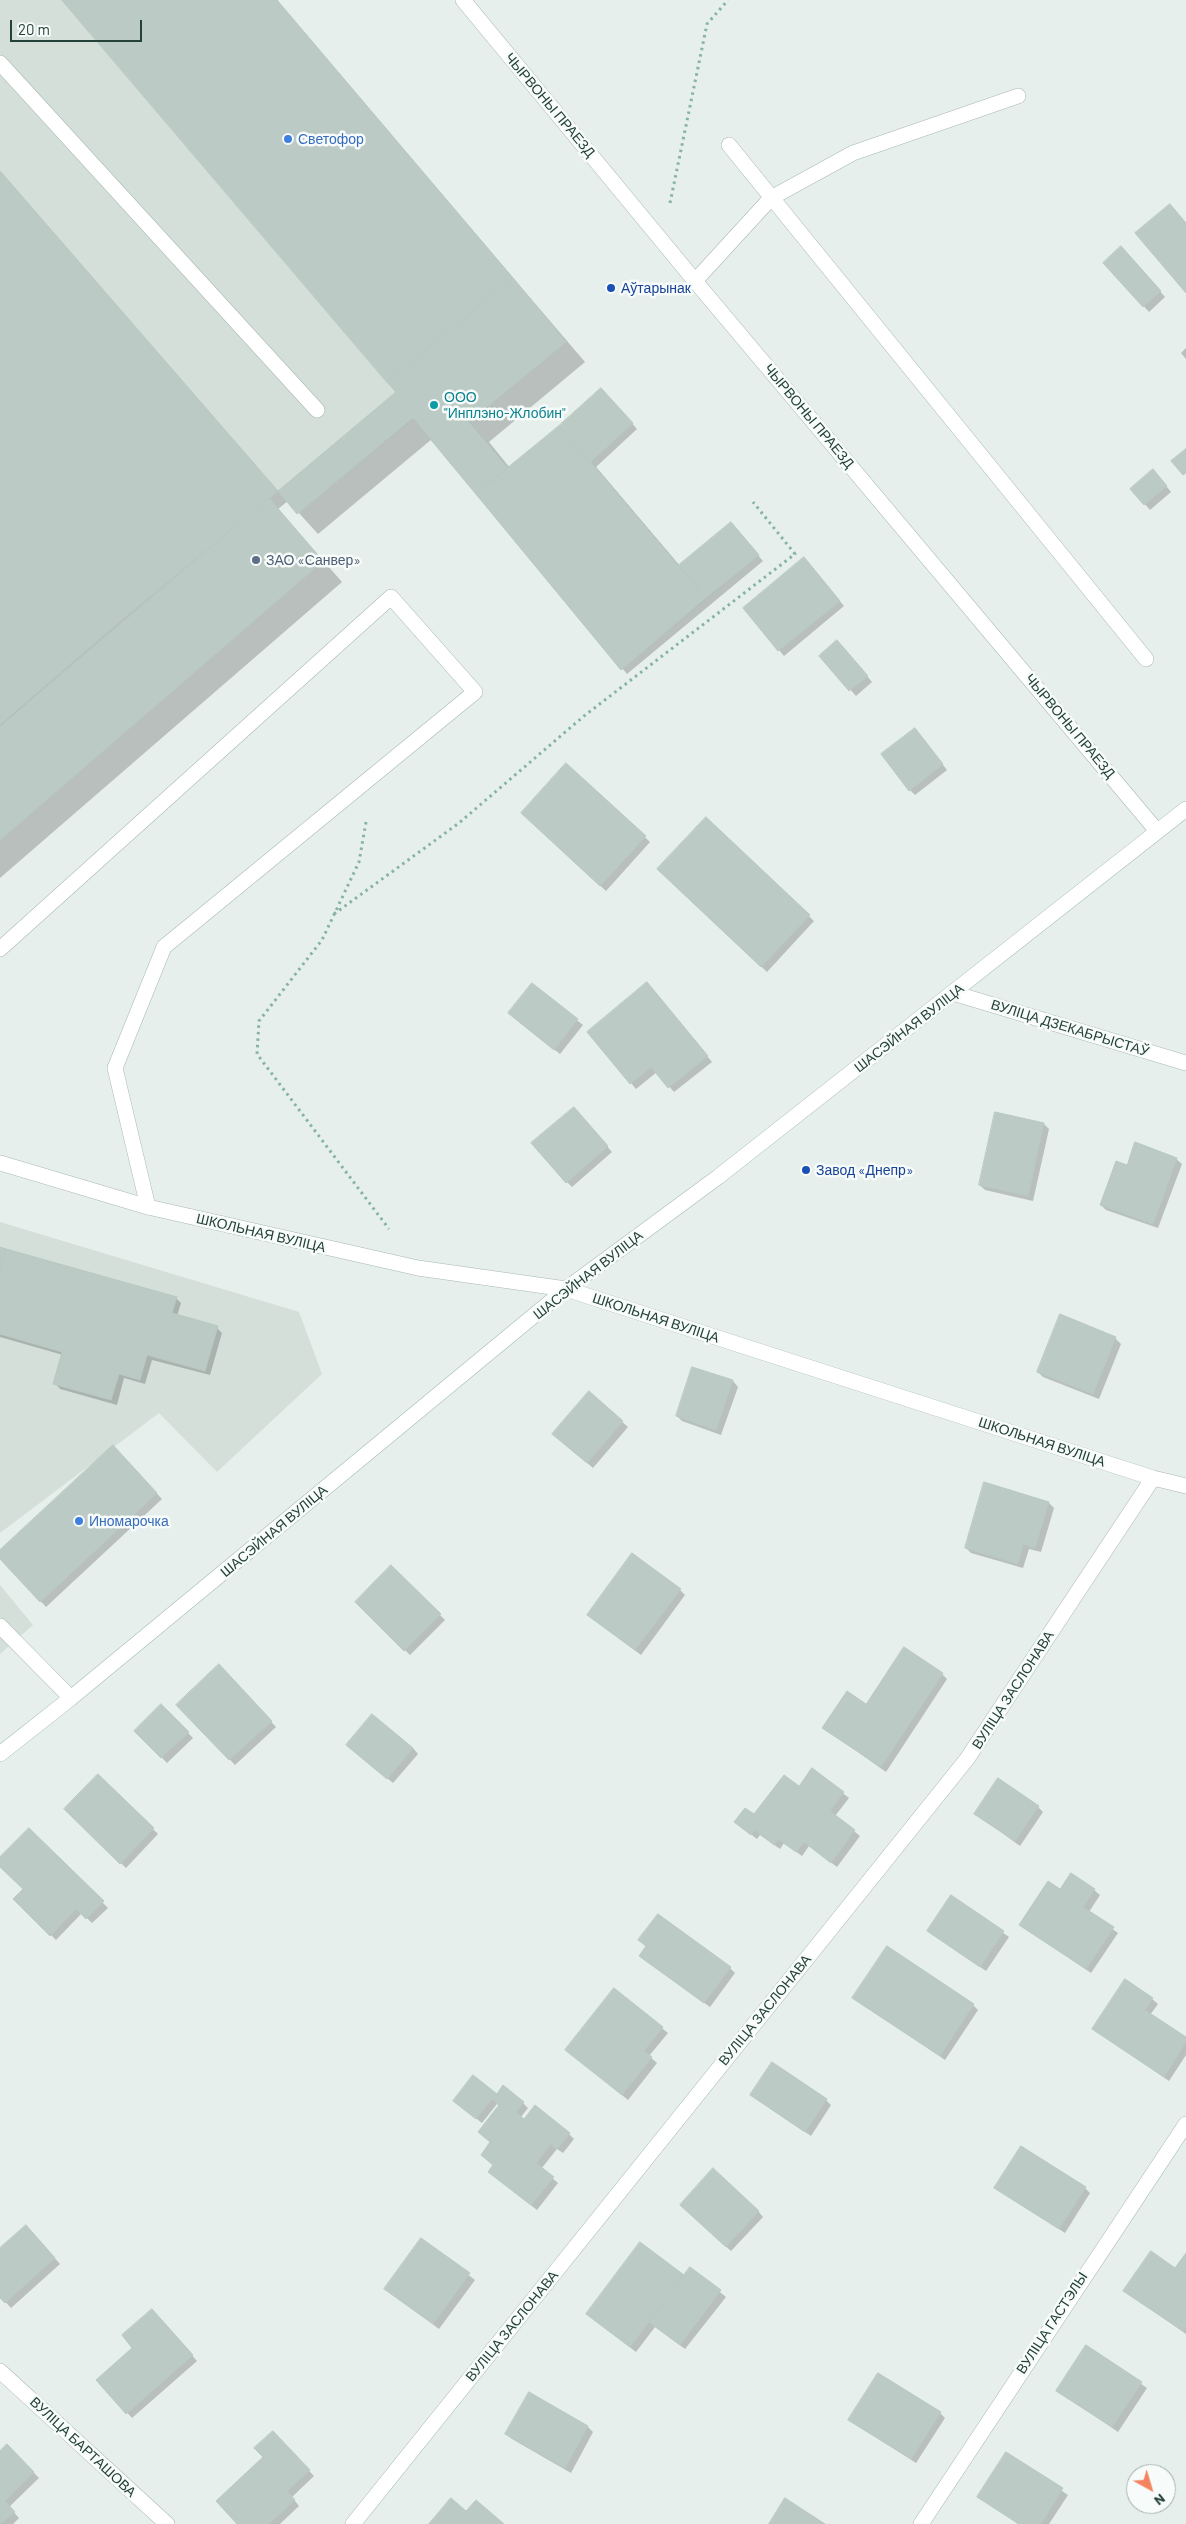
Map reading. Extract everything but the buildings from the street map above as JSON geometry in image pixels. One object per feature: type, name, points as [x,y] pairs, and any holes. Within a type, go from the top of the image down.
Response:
[{"type":"street","name":"ЧЫРВОНЫ ПРАЕЗД","points":[[463,0],[695,281],[1157,831]]},
{"type":"street","points":[[0,63],[317,410]]},
{"type":"street","points":[[695,281],[771,198],[853,153],[1018,96]]},
{"type":"street","points":[[729,145],[1146,659]]},
{"type":"street","points":[[0,949],[391,598],[475,692],[164,947],[115,1068],[148,1207]]},
{"type":"street","name":"ШАСЭЙНАЯ ВУЛІЦА","points":[[0,1754],[71,1698],[566,1289],[718,1177],[1186,809]]},
{"type":"street","name":"ВУЛІЦА ДЗЕКАБРЫСТАЎ","points":[[953,993],[1186,1063]]},
{"type":"street","name":"ШКОЛЬНАЯ ВУЛІЦА","points":[[0,1163],[148,1207],[418,1268],[566,1289],[1153,1478],[1186,1486]]},
{"type":"street","name":"ВУЛІЦА ЗАСЛОНАВА","points":[[353,2524],[967,1759],[1153,1478]]},
{"type":"street","points":[[0,1626],[71,1698]]},
{"type":"street","name":"ВУЛІЦА ГАСТЭЛЫ","points":[[921,2524],[1186,2124]]},
{"type":"street","name":"ВУЛІЦА БАРТАШОВА","points":[[0,2371],[167,2524]]},
{"type":"path","points":[[662,241],[707,24],[728,0]]},
{"type":"path","points":[[334,914],[460,823],[584,716],[795,554],[753,502]]},
{"type":"path","points":[[376,773],[359,862],[322,940],[260,1021],[257,1054],[418,1268]]},
{"type":"shaded area","points":[[0,0],[277,0],[566,342],[470,422],[508,467],[559,426],[601,388],[633,423],[592,462],[679,565],[731,522],[759,555],[621,670],[413,419],[297,514],[278,491],[119,622],[0,726]]},
{"type":"shaded area","points":[[0,1222],[299,1312],[322,1374],[217,1472],[159,1413],[0,1533]]},
{"type":"shaded area","points":[[0,1585],[33,1625],[0,1654]]},
{"type":"place","name":"Светофор","points":[[288,139]]},
{"type":"place","name":"Аўтарынак","points":[[611,288]]},
{"type":"place","name":"ООО \"Инплэно-Жлобин\"","points":[[434,405]]},
{"type":"place","name":"ЗАО «Санвер»","points":[[256,560]]},
{"type":"place","name":"Завод «Днепр»","points":[[806,1170]]},
{"type":"place","name":"Иномарочка","points":[[79,1521]]}]
